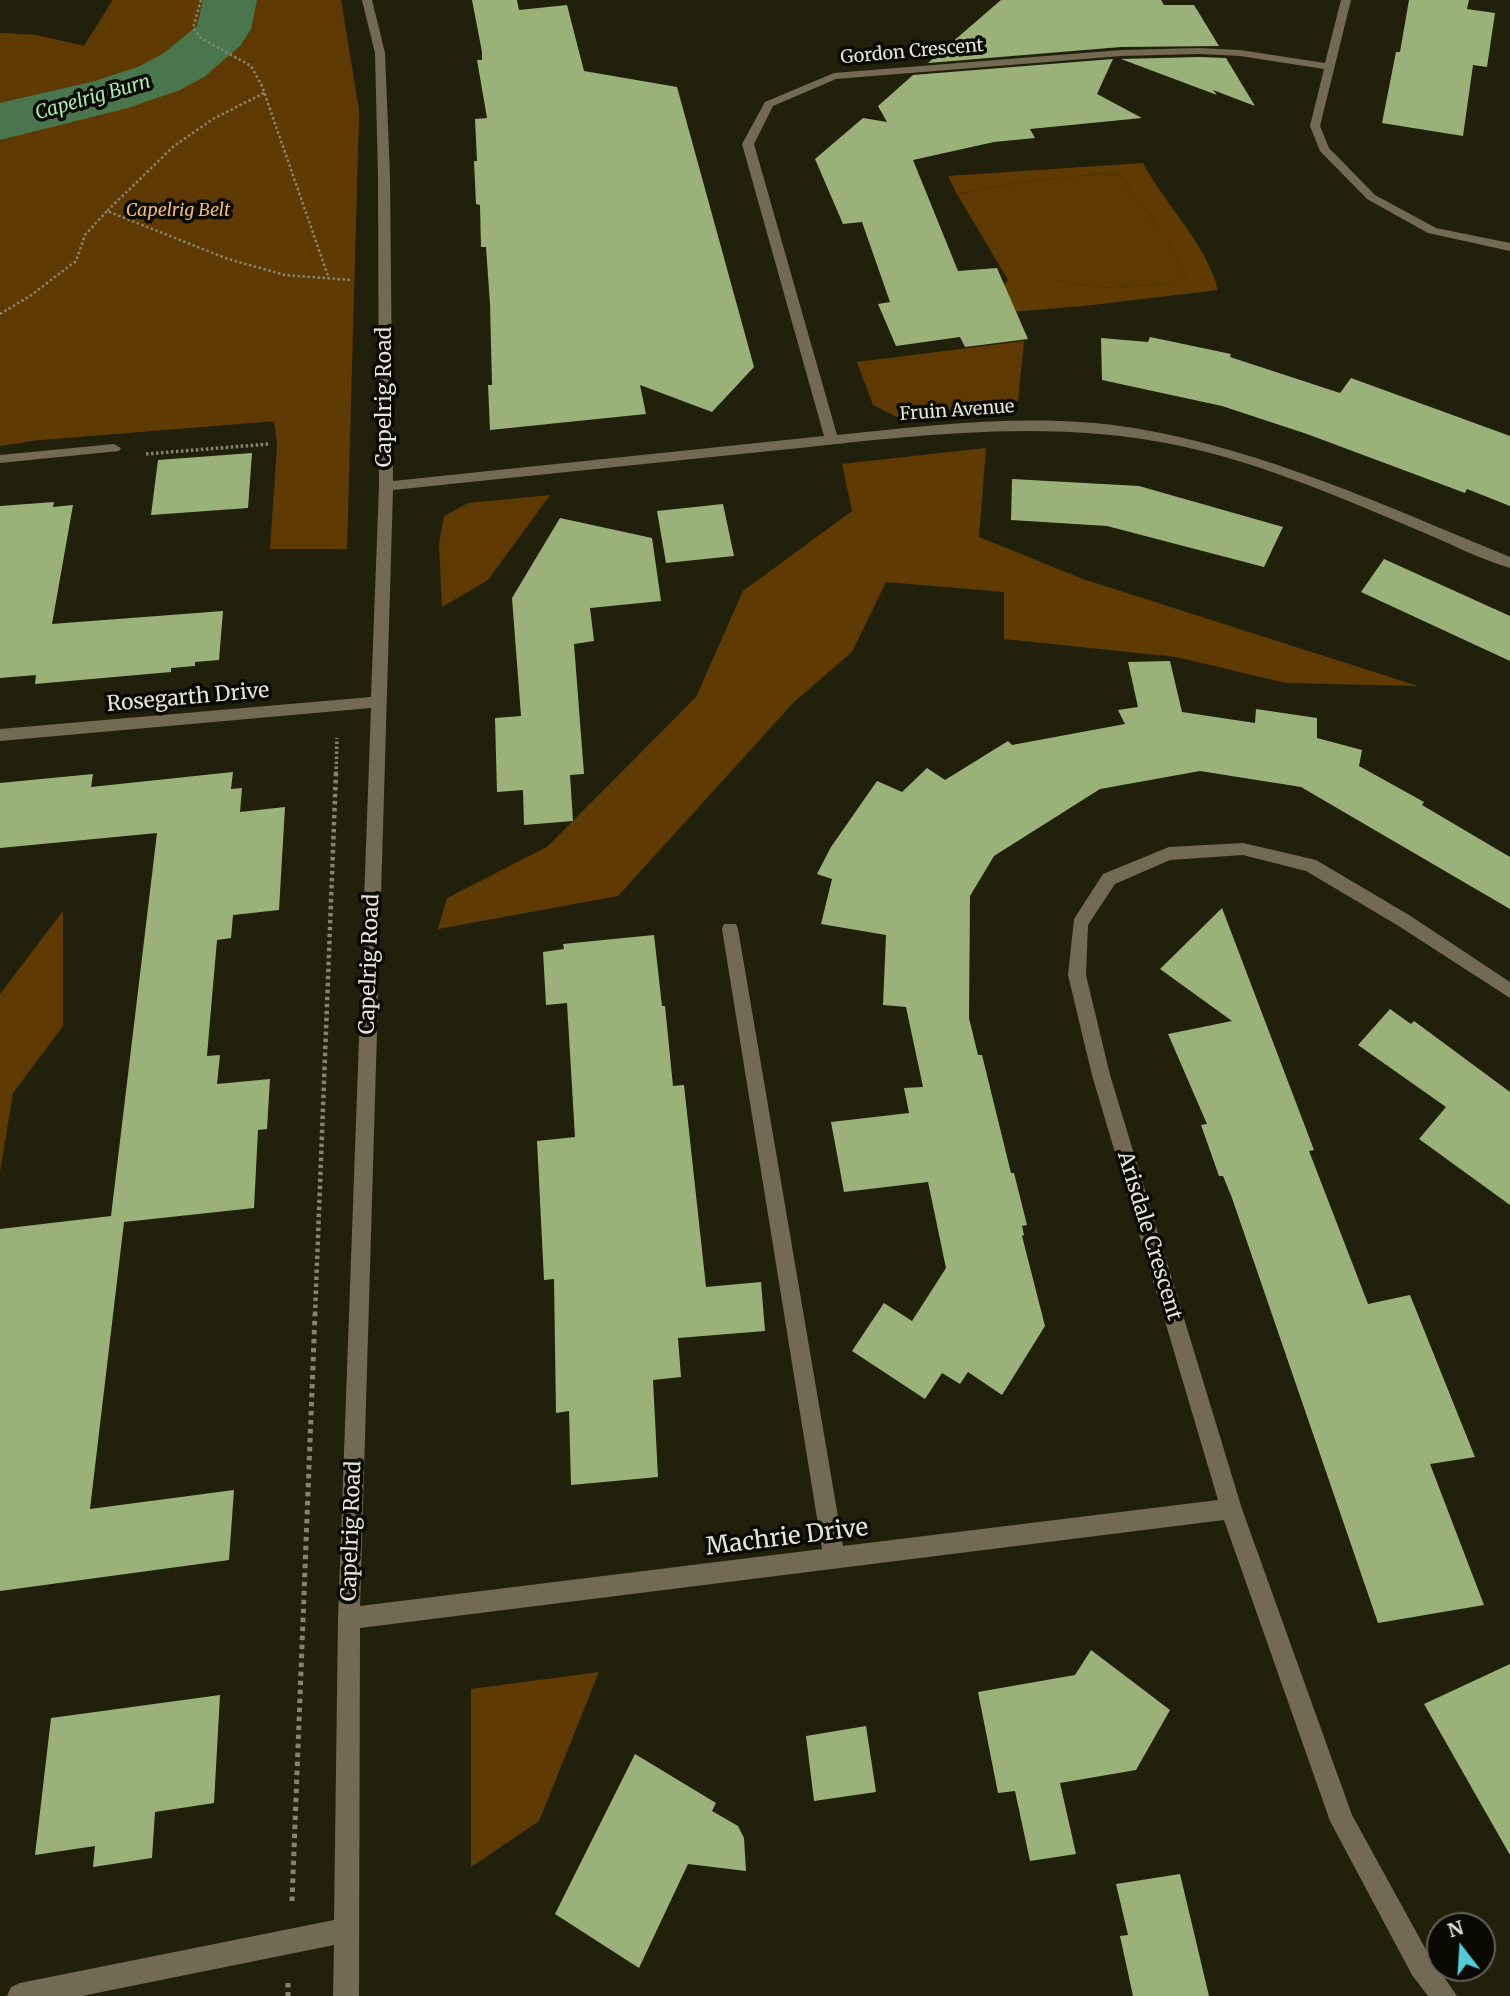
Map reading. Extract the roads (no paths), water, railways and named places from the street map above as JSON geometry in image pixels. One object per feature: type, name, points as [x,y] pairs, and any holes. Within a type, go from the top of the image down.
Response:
[{"type":"street","name":"Capelrig Road","points":[[346,1996],[349,1618],[386,486],[380,53],[367,0]]},
{"type":"street","points":[[1346,0],[1315,126],[1324,149],[1371,197],[1432,231],[1510,247]]},
{"type":"street","name":"Gordon Crescent","points":[[832,440],[748,144],[769,104],[834,76],[1121,53],[1240,53],[1330,67]]},
{"type":"street","name":"Fruin Avenue","points":[[386,486],[832,440],[1035,424],[1105,430],[1178,441],[1264,465],[1510,563]]},
{"type":"street","points":[[0,459],[114,447]]},
{"type":"street","name":"Rosegarth Drive","points":[[0,735],[379,702]]},
{"type":"street","name":"Arisdale Crescent","points":[[1444,1996],[1421,1966],[1342,1821],[1231,1509],[1101,1075],[1077,975],[1080,924],[1110,879],[1169,854],[1243,849],[1310,865],[1403,920],[1510,991]]},
{"type":"street","points":[[730,929],[834,1559]]},
{"type":"street","name":"Machrie Drive","points":[[349,1618],[1231,1509]]},
{"type":"street","points":[[20,1996],[346,1930]]},
{"type":"waterway","name":"Capelrig Burn","points":[[0,122],[108,96],[160,78],[184,65],[221,34],[230,0]]},
{"type":"park label","name":"Capelrig Belt","points":[[178,211]]}]
